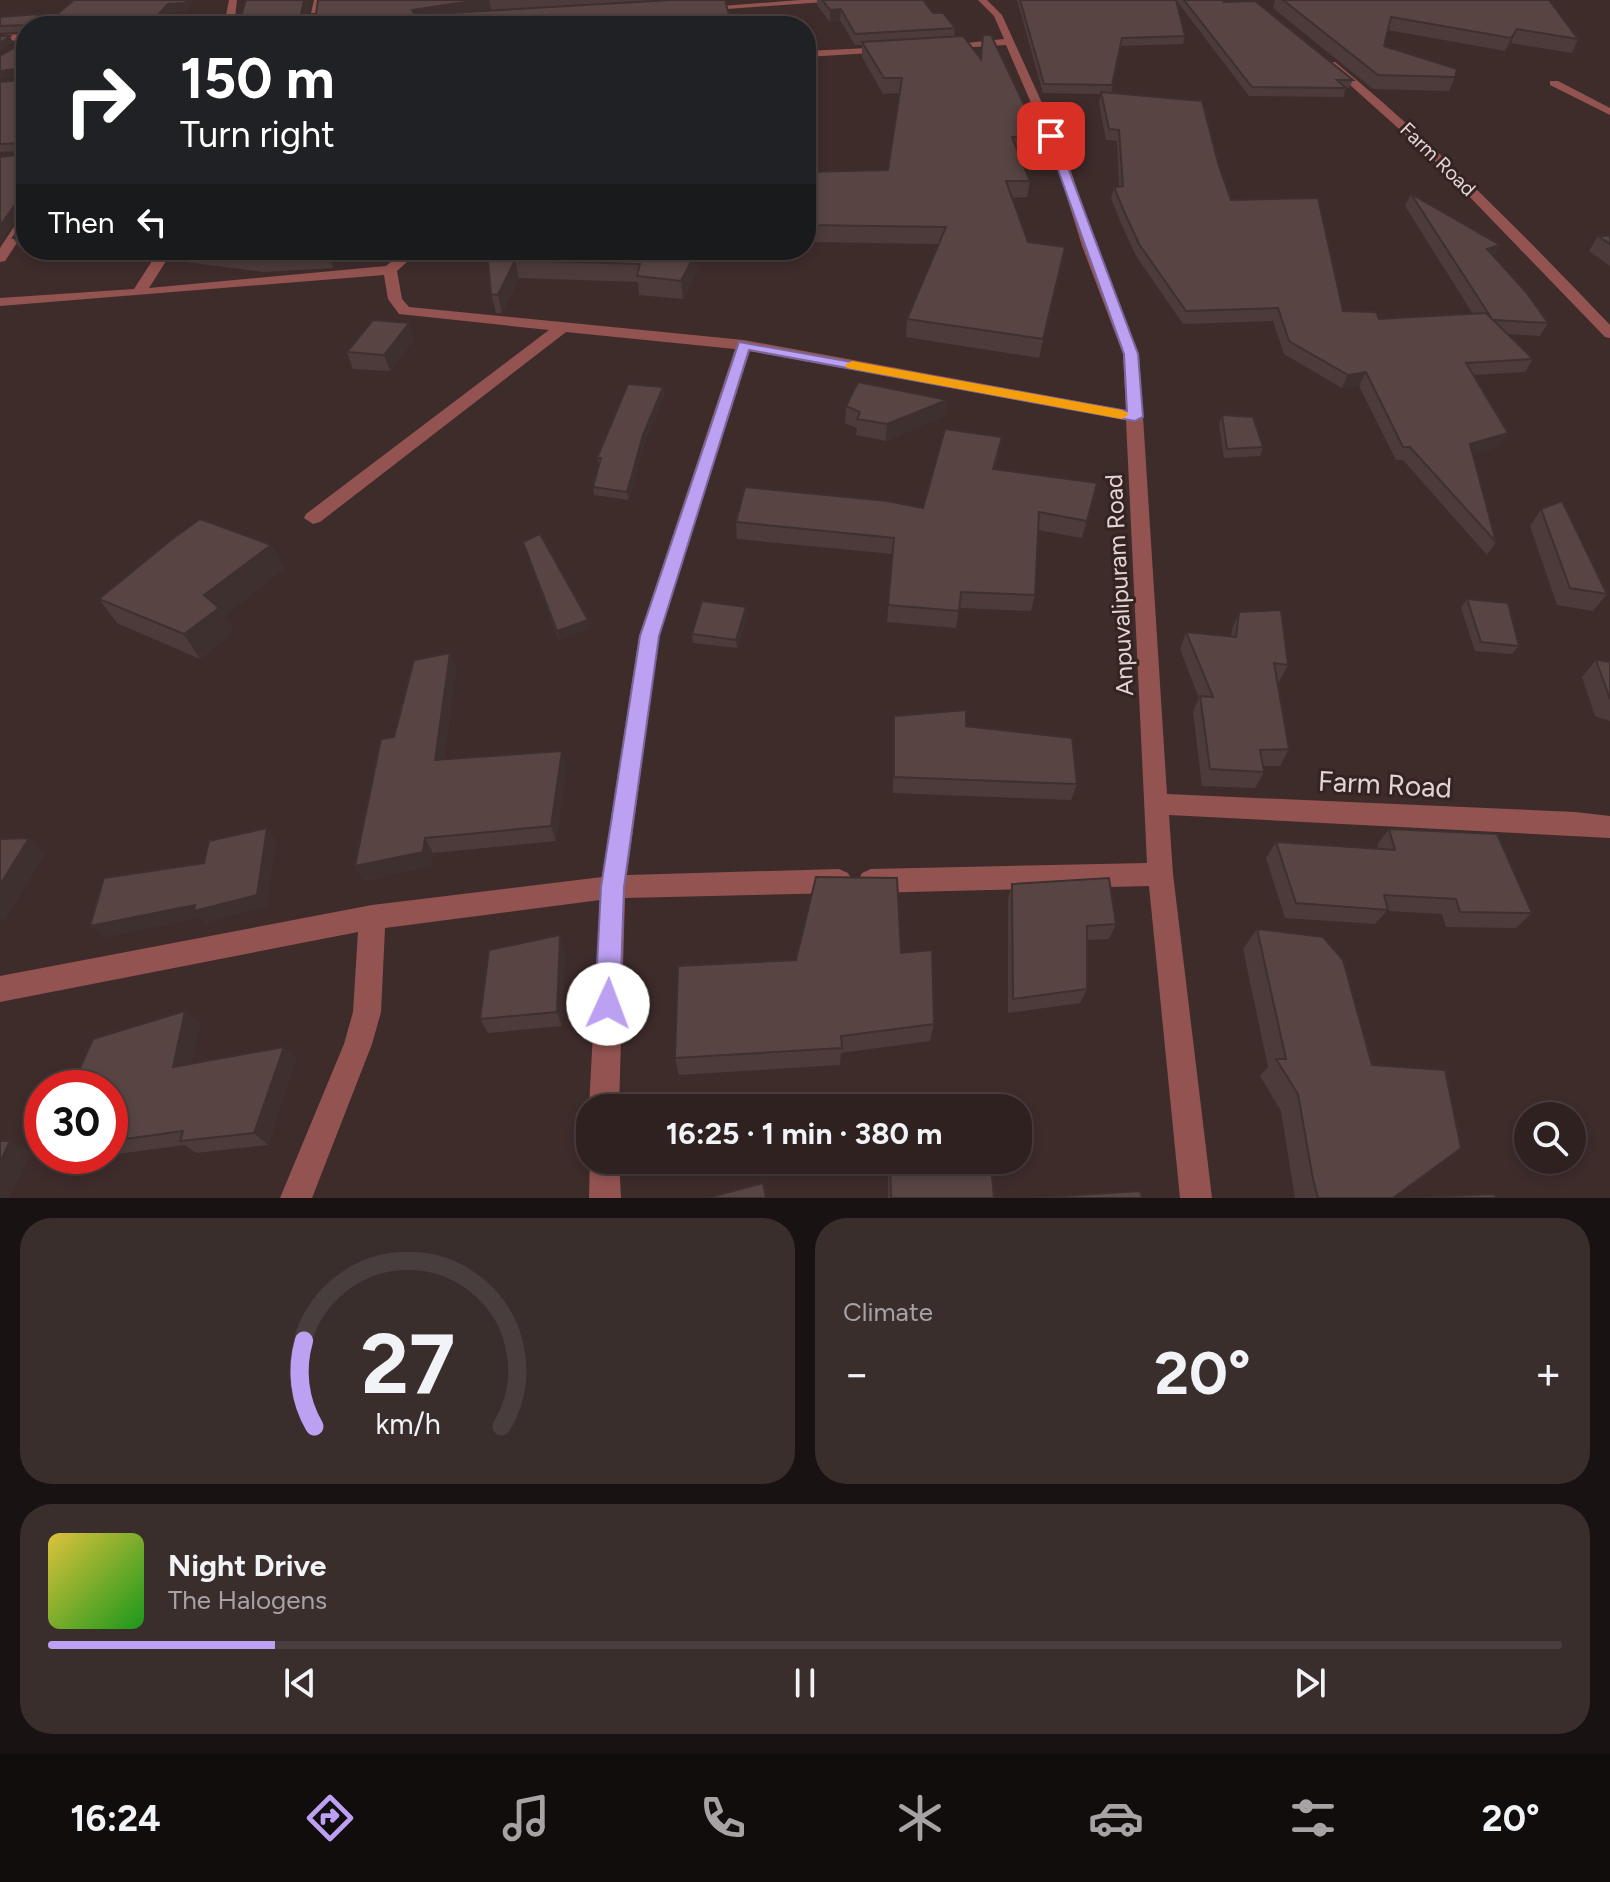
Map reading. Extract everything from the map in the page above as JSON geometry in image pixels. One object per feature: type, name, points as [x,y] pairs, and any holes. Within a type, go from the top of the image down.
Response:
[{"type":"street","points":[[696,8],[848,0]]},
{"type":"street","name":"Anpuvalipuram Road","points":[[982,0],[998,15],[1060,156],[1089,246],[1131,354],[1160,874],[1196,1198]]},
{"type":"street","points":[[932,46],[1011,42]]},
{"type":"street","points":[[816,53],[900,48]]},
{"type":"street","name":"Farm Road","points":[[1320,54],[1376,99],[1514,232],[1610,334]]},
{"type":"street","points":[[1554,83],[1595,96],[1610,112]]},
{"type":"street","points":[[0,258],[16,234]]},
{"type":"street","points":[[139,293],[160,260]]},
{"type":"street","points":[[0,302],[390,270],[402,260]]},
{"type":"street","points":[[390,270],[395,299],[404,311],[744,345],[1135,417]]},
{"type":"street","points":[[313,518],[561,328]]},
{"type":"street","points":[[605,1094],[613,887],[649,636],[744,345]]},
{"type":"street","name":"Farm Road","points":[[1156,804],[1610,827]]},
{"type":"street","points":[[0,989],[372,917],[613,887],[1160,874]]},
{"type":"street","points":[[296,1198],[358,1044],[367,1012],[372,917]]},
{"type":"street","points":[[604,1174],[605,1198]]},
{"type":"building","points":[[74,0],[186,0],[185,3],[168,4],[157,16],[55,16]]},
{"type":"building","points":[[246,0],[304,0],[301,14],[316,14],[318,0],[478,0],[412,10],[415,15],[671,0],[725,0],[729,16],[241,16]]},
{"type":"building","points":[[822,0],[923,0],[933,13],[943,13],[955,28],[855,34],[841,9],[830,10]]},
{"type":"building","points":[[1020,0],[1176,0],[1185,36],[1122,38],[1112,85],[1044,84]]},
{"type":"building","points":[[1184,0],[1255,1],[1353,80],[1337,80],[1346,88],[1252,87]]},
{"type":"building","points":[[1283,0],[1549,0],[1578,39],[1517,29],[1511,38],[1391,17],[1384,46],[1457,69],[1455,77],[1378,75]]},
{"type":"building","points":[[38,14],[16,16],[16,25],[0,26],[0,17]]},
{"type":"building","points":[[983,35],[991,35],[1039,136],[1012,137],[1030,181],[1006,181],[1028,242],[1065,247],[1043,339],[907,319],[946,227],[816,225],[816,172],[888,170],[902,78],[884,78],[862,42],[963,36],[981,59]]},
{"type":"building","points":[[16,47],[16,69],[0,71],[0,56]]},
{"type":"building","points":[[16,81],[16,143],[0,144],[0,82]]},
{"type":"building","points":[[1101,92],[1202,101],[1231,200],[1318,198],[1343,311],[1376,312],[1379,319],[1486,313],[1492,319],[1411,194],[1500,245],[1487,249],[1526,292],[1548,323],[1493,320],[1533,359],[1466,363],[1508,433],[1470,444],[1496,542],[1410,447],[1403,447],[1366,372],[1348,375],[1289,341],[1278,308],[1186,311],[1139,244],[1114,187],[1123,186],[1119,130],[1109,129]]},
{"type":"building","points":[[16,155],[16,205],[0,226],[0,157]]},
{"type":"building","points":[[1598,236],[1610,236],[1610,244]]},
{"type":"building","points":[[488,260],[515,260],[498,295],[491,294]]},
{"type":"building","points":[[515,260],[692,260],[681,281],[637,276],[640,264]]},
{"type":"building","points":[[373,320],[409,323],[384,355],[347,352]]},
{"type":"building","points":[[858,382],[947,400],[887,424],[857,419],[860,412],[846,406]]},
{"type":"building","points":[[628,384],[663,387],[643,435],[627,492],[593,487],[601,458],[597,458]]},
{"type":"building","points":[[1222,415],[1253,417],[1263,447],[1227,449]]},
{"type":"building","points":[[945,429],[1002,437],[993,469],[1097,483],[1087,521],[1039,512],[1035,595],[961,592],[959,611],[888,605],[894,538],[736,522],[745,487],[887,501],[923,508]]},
{"type":"building","points":[[1562,501],[1607,594],[1570,588],[1541,509]]},
{"type":"building","points":[[200,519],[271,545],[204,595],[219,608],[184,634],[99,599],[171,540]]},
{"type":"building","points":[[540,534],[588,620],[557,631],[523,542]]},
{"type":"building","points":[[1467,599],[1508,603],[1519,646],[1481,642]]},
{"type":"building","points":[[702,601],[746,607],[736,640],[692,634]]},
{"type":"building","points":[[1281,610],[1288,665],[1274,663],[1289,749],[1260,750],[1264,772],[1210,769],[1200,696],[1213,697],[1186,632],[1236,637],[1239,612]]},
{"type":"building","points":[[450,653],[435,760],[562,751],[551,826],[425,838],[423,852],[355,866],[381,739],[394,737],[414,660]]},
{"type":"building","points":[[1596,660],[1610,662],[1610,699]]},
{"type":"building","points":[[966,710],[966,726],[1072,738],[1077,784],[894,777],[894,716]]},
{"type":"building","points":[[267,828],[257,895],[194,911],[195,905],[90,926],[104,878],[204,863],[209,841]]},
{"type":"building","points":[[1389,829],[1497,834],[1532,913],[1460,912],[1456,899],[1384,895],[1388,910],[1296,903],[1276,842],[1395,850]]},
{"type":"building","points":[[29,838],[0,885],[0,839]]},
{"type":"building","points":[[816,877],[897,878],[901,953],[932,950],[934,1024],[841,1036],[842,1048],[675,1058],[678,966],[796,960]]},
{"type":"building","points":[[1109,878],[1116,924],[1087,926],[1087,989],[1013,999],[1012,884]]},
{"type":"building","points":[[1257,929],[1323,937],[1343,960],[1372,1065],[1445,1070],[1461,1148],[1393,1198],[1318,1198],[1298,1094],[1276,1059],[1286,1059]]},
{"type":"building","points":[[560,935],[557,1012],[480,1019],[489,950]]},
{"type":"building","points":[[185,1011],[173,1067],[284,1047],[254,1133],[180,1141],[183,1131],[128,1139],[128,1070],[79,1070],[93,1039]]},
{"type":"building","points":[[0,1141],[10,1141],[0,1162]]},
{"type":"building","points":[[890,1174],[992,1174],[994,1198],[891,1198]]},
{"type":"building","points":[[763,1183],[766,1198],[707,1198]]},
{"type":"building","points":[[1140,1191],[1142,1198],[1033,1198]]},
{"type":"building","points":[[1494,1194],[1496,1198],[1402,1198]]},
{"type":"slow traffic","points":[[852,365],[1122,414]]},
{"type":"route","points":[[608,1004],[613,887],[649,636],[744,345],[1135,417],[1131,354],[1051,136]]}]
